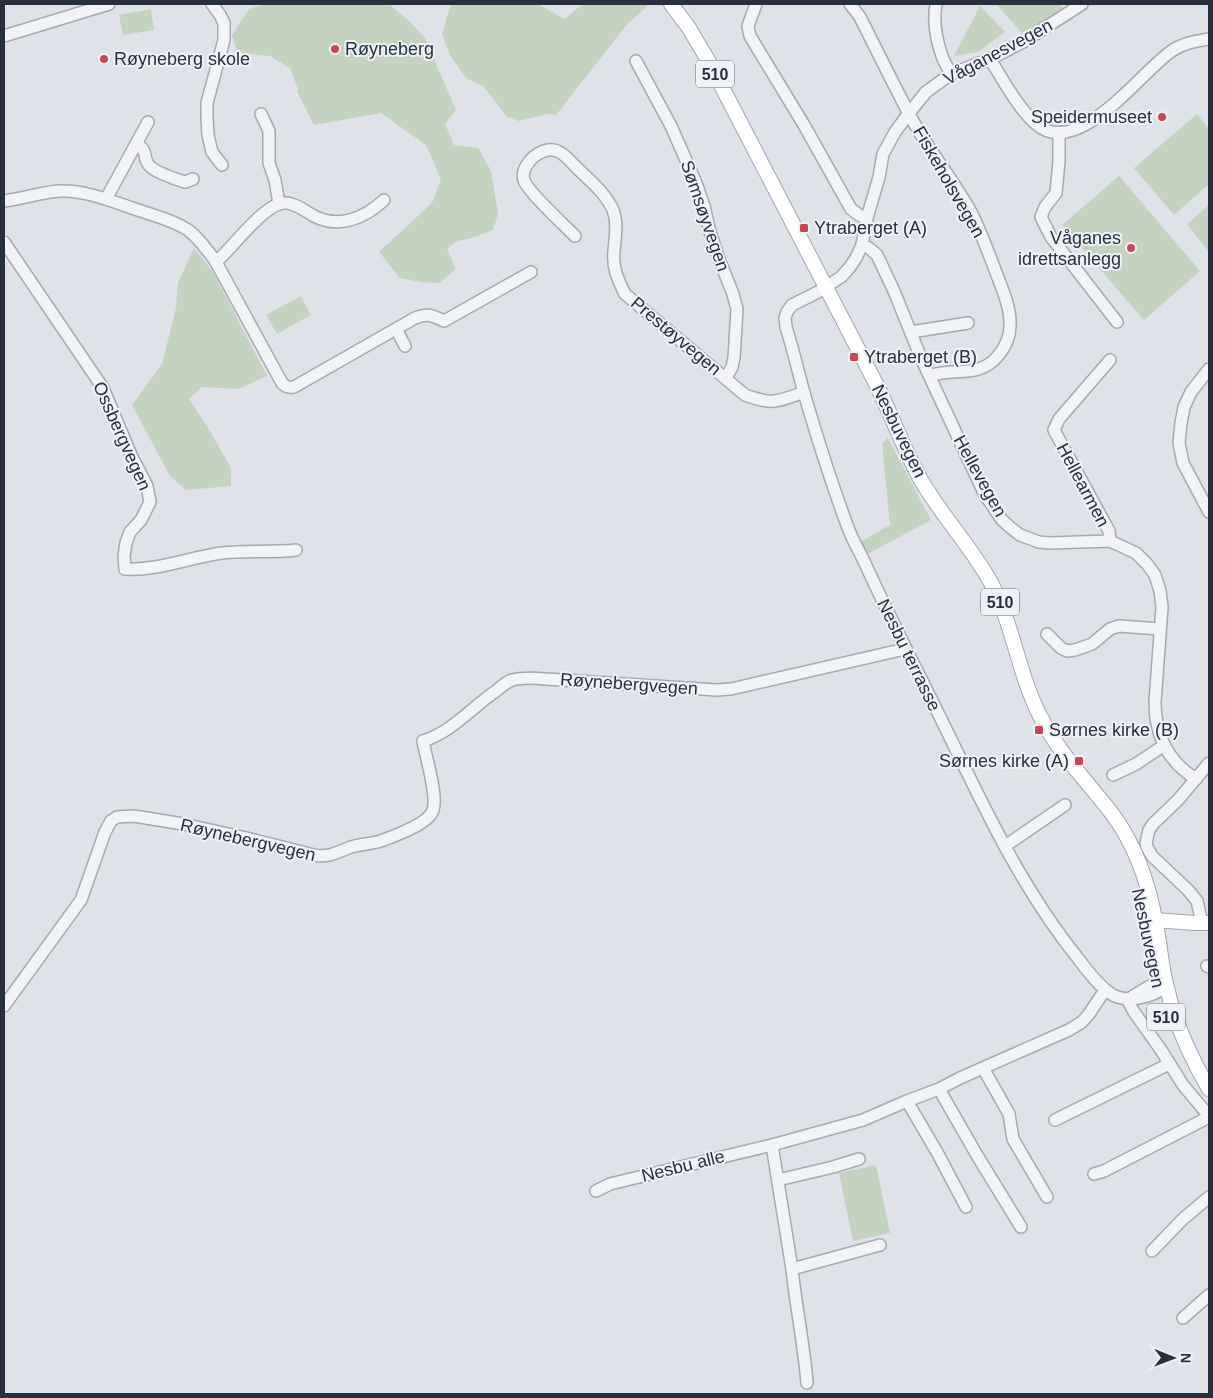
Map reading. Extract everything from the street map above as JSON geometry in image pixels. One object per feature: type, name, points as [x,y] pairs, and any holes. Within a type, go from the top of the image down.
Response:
[{"type":"main road","name":"Nesbuvegen","points":[[671,4],[689,28],[710,62],[887,406],[918,474],[931,496],[990,580],[1005,614],[1026,685],[1041,718],[1107,816],[1122,847],[1153,926],[1160,988],[1170,1029],[1183,1058],[1201,1090],[1209,1100]]},
{"type":"main road","points":[[1153,926],[1180,928],[1202,923]]},
{"type":"main road","name":"Nesbuvegen","points":[[1160,988],[1209,1089]]},
{"type":"street","points":[[4,36],[109,4]]},
{"type":"street","points":[[212,4],[224,23],[224,40],[207,103],[208,135],[212,152],[222,165]]},
{"type":"street","points":[[756,4],[748,26],[750,36],[804,125],[851,209],[859,216],[867,218]]},
{"type":"street","name":"Fiskeholsvegen","points":[[850,4],[860,17],[908,113],[971,213],[992,261],[1010,314],[1007,342],[995,359],[984,367],[972,371],[962,373],[951,371],[939,372],[930,376]]},
{"type":"street","points":[[936,4],[934,19],[937,35],[942,56],[951,74]]},
{"type":"street","name":"Våganesvegen","points":[[826,286],[841,277],[856,258],[862,245],[883,154],[908,113],[926,92],[951,74],[990,59],[1023,42],[1082,4]]},
{"type":"street","points":[[990,59],[1017,101],[1037,124],[1046,130],[1059,133],[1081,128],[1107,111],[1173,50],[1189,43],[1209,39]]},
{"type":"street","name":"Sømsøyvegen","points":[[636,61],[671,126],[696,183],[710,232],[733,294],[737,309],[734,358],[726,378]]},
{"type":"street","points":[[261,114],[269,130],[269,163],[275,180],[279,204]]},
{"type":"street","points":[[106,200],[148,122]]},
{"type":"street","points":[[1059,133],[1056,193],[1045,207],[1041,217],[1052,236],[1117,322]]},
{"type":"street","points":[[137,144],[144,149],[149,165],[156,170],[185,182],[193,179]]},
{"type":"street","name":"Prestøyvegen","points":[[575,236],[530,190],[524,180],[524,170],[529,160],[547,150],[556,150],[565,156],[608,200],[614,212],[616,235],[614,267],[617,280],[625,294],[745,395],[762,401],[781,401],[804,392]]},
{"type":"street","points":[[4,201],[60,191],[76,192],[176,223],[189,231],[216,262],[285,387],[294,387],[415,318],[430,315],[444,321],[531,272]]},
{"type":"street","points":[[216,262],[264,213],[279,204],[298,206],[316,217],[329,222],[337,222],[355,219],[384,200]]},
{"type":"street","name":"Ossbergvegen","points":[[4,242],[103,388],[131,455],[147,486],[150,502],[141,520],[130,532],[124,556],[125,569],[171,564],[220,554],[296,550]]},
{"type":"street","name":"Hellevegen","points":[[862,245],[877,255],[894,291],[920,358],[985,494],[1002,520],[1020,535],[1039,542],[1110,541],[1136,553],[1155,575],[1162,607],[1155,714],[1157,726],[1163,746],[1177,765],[1196,780]]},
{"type":"street","name":"Nesbu terrasse","points":[[826,286],[792,305],[786,318],[786,327],[804,392],[847,527],[988,816],[1027,886],[1054,927],[1082,964],[1105,990],[1118,998],[1127,999]]},
{"type":"street","points":[[911,332],[968,323]]},
{"type":"street","points":[[396,329],[405,346]]},
{"type":"street","name":"Hellearmen","points":[[1110,360],[1059,419],[1054,430],[1109,531],[1110,541]]},
{"type":"street","points":[[1209,369],[1190,392],[1184,407],[1179,443],[1183,463],[1209,512]]},
{"type":"street","points":[[1047,634],[1061,648],[1067,651],[1092,644],[1110,628],[1119,626],[1160,629]]},
{"type":"street","name":"Røynebergvegen","points":[[4,1006],[81,900],[105,832],[112,820],[117,817],[134,816],[183,824],[314,856],[328,856],[351,847],[380,841],[393,836],[419,824],[429,817],[433,810],[434,798],[424,741],[443,733],[490,695],[513,680],[546,679],[731,690],[906,649]]},
{"type":"street","points":[[1114,775],[1136,764],[1163,746]]},
{"type":"street","points":[[1202,923],[1198,902],[1152,856],[1146,843],[1147,835],[1153,824],[1178,800],[1209,763]]},
{"type":"street","points":[[1005,846],[1065,805]]},
{"type":"street","points":[[1094,1174],[1104,1171],[1209,1116],[1182,1085],[1127,999],[1150,986],[1160,988]]},
{"type":"street","name":"Nesbu alle","points":[[596,1191],[610,1184],[772,1145],[863,1120],[940,1089],[960,1078],[1068,1030],[1082,1022],[1105,990]]},
{"type":"street","points":[[1055,1120],[1169,1064]]},
{"type":"street","points":[[983,1068],[1008,1114],[1013,1139],[1047,1197]]},
{"type":"street","points":[[940,1089],[978,1157],[1021,1227]]},
{"type":"street","points":[[907,1101],[966,1207]]},
{"type":"street","points":[[772,1145],[792,1269],[807,1383]]},
{"type":"street","points":[[778,1180],[859,1159]]},
{"type":"street","points":[[1152,1251],[1183,1219],[1209,1197]]},
{"type":"street","points":[[792,1269],[880,1245]]},
{"type":"street","points":[[1183,1318],[1209,1295]]},
{"type":"green space","points":[[265,4],[389,4],[425,38],[456,110],[445,124],[454,145],[478,148],[491,171],[498,214],[493,230],[472,238],[457,241],[447,249],[456,269],[439,283],[400,278],[379,252],[432,203],[441,179],[426,145],[381,113],[314,125],[297,91],[298,89],[290,68],[270,56],[237,53],[232,35],[249,9]]},
{"type":"green space","points":[[451,4],[538,4],[564,19],[583,4],[650,4],[628,23],[556,115],[547,114],[519,121],[507,117],[484,87],[466,78],[450,55],[442,34]]},
{"type":"green space","points":[[996,4],[1060,4],[1063,10],[1022,33]]},
{"type":"green space","points":[[980,6],[1005,32],[978,52],[954,56]]},
{"type":"green space","points":[[151,9],[154,30],[123,35],[119,15]]},
{"type":"green space","points":[[1197,114],[1209,129],[1209,184],[1174,215],[1134,168]]},
{"type":"green space","name":"Våganes idrettsanlegg","points":[[1119,176],[1200,271],[1144,320],[1062,225]]},
{"type":"green space","points":[[1209,205],[1209,252],[1187,224]]},
{"type":"green space","points":[[194,248],[213,272],[267,376],[238,389],[202,387],[189,399],[231,468],[231,486],[186,490],[170,476],[132,405],[162,364],[176,308],[178,283]]},
{"type":"green space","points":[[301,296],[311,315],[277,334],[266,315]]},
{"type":"green space","points":[[888,438],[931,520],[866,555],[860,542],[890,525],[882,443]]},
{"type":"green space","points":[[876,1165],[890,1233],[853,1241],[839,1173]]},
{"type":"place","name":"Røyneberg","points":[[335,49]]},
{"type":"place","name":"Røyneberg skole","points":[[104,59]]},
{"type":"place","name":"Speidermuseet","points":[[1162,117]]},
{"type":"place","name":"Ytraberget (A)","points":[[804,228]]},
{"type":"place","name":"Våganes idrettsanlegg","points":[[1131,248]]},
{"type":"place","name":"Ytraberget (B)","points":[[854,357]]},
{"type":"place","name":"Sørnes kirke (B)","points":[[1039,730]]},
{"type":"place","name":"Sørnes kirke (A)","points":[[1079,761]]}]
